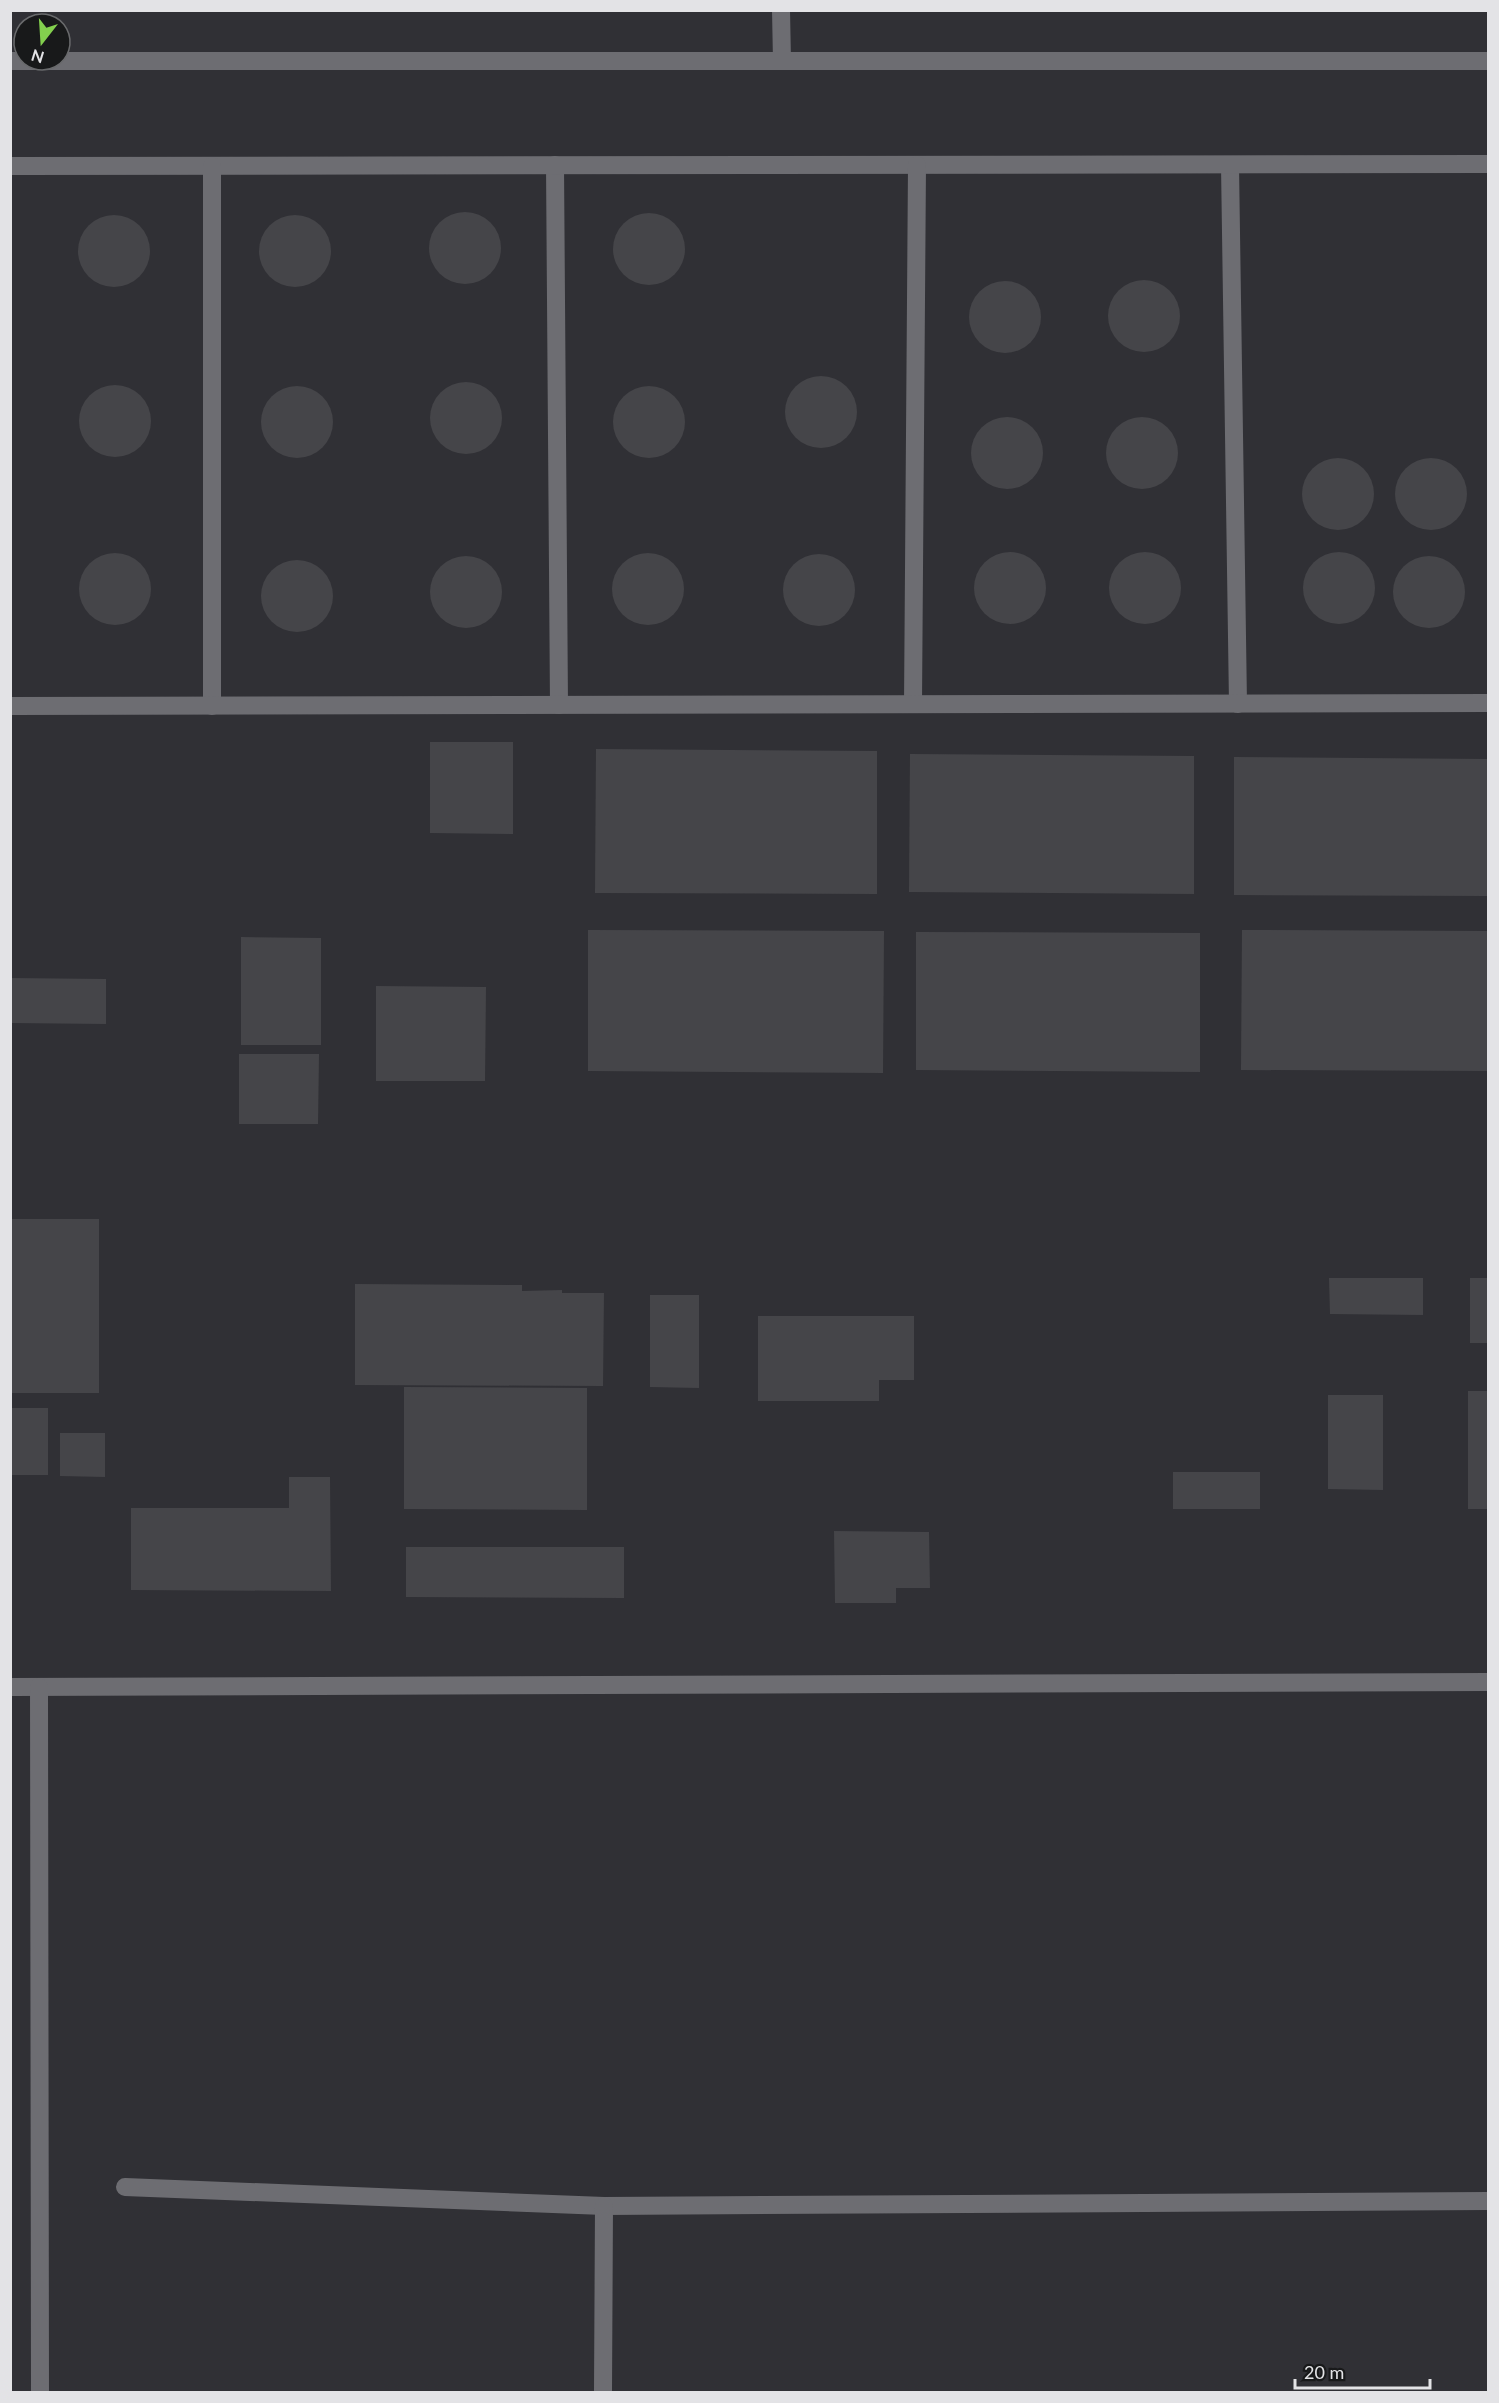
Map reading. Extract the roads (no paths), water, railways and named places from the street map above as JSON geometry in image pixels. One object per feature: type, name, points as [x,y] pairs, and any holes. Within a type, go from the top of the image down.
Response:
[{"type":"lane","points":[[781,10],[782,61]]},
{"type":"lane","points":[[10,61],[1488,61]]},
{"type":"lane","points":[[10,166],[1488,164]]},
{"type":"lane","points":[[555,165],[559,705]]},
{"type":"lane","points":[[913,705],[917,165]]},
{"type":"lane","points":[[1230,165],[1238,704]]},
{"type":"lane","points":[[212,166],[213,706]]},
{"type":"lane","points":[[10,706],[1488,703]]},
{"type":"lane","points":[[10,1687],[1488,1682]]},
{"type":"lane","points":[[39,1687],[40,2392]]},
{"type":"lane","points":[[125,2187],[604,2206],[1488,2201]]},
{"type":"lane","points":[[603,2392],[604,2206]]}]
